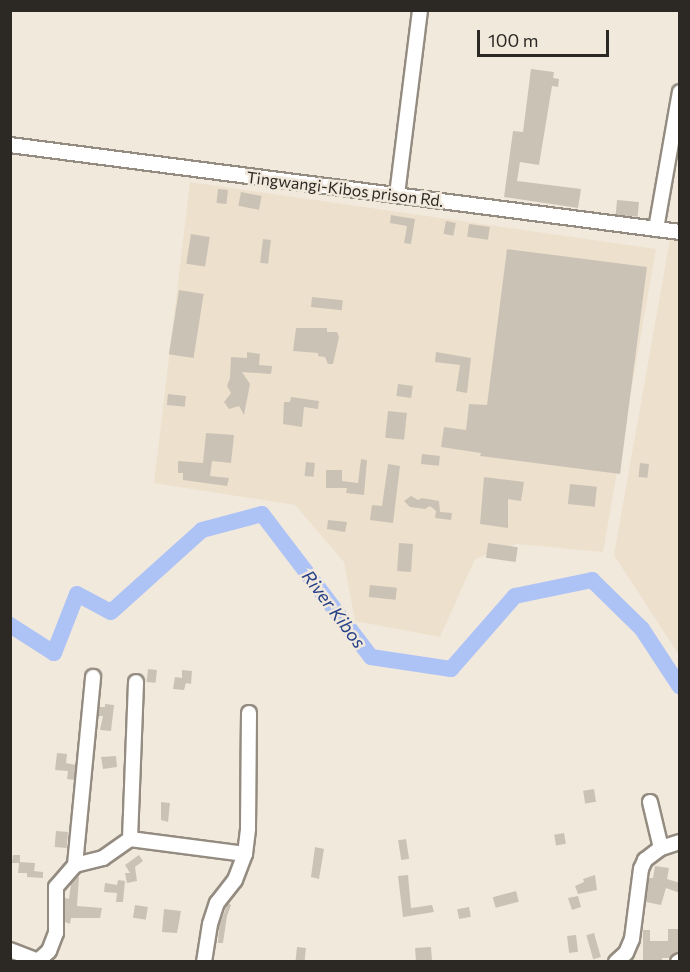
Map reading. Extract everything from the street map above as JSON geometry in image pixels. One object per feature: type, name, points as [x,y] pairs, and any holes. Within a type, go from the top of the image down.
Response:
[{"type":"street","points":[[397,195],[420,10]]},
{"type":"street","points":[[656,229],[680,92]]},
{"type":"street","name":"Tingwangi-Kibos prison Rd.","points":[[10,145],[680,232]]},
{"type":"street","points":[[10,950],[41,961],[49,951],[56,933],[56,887],[75,865],[93,677]]},
{"type":"street","points":[[130,839],[136,682]]},
{"type":"street","points":[[204,962],[210,924],[217,903],[235,880],[245,854],[248,828],[249,713]]},
{"type":"street","points":[[650,802],[661,848]]},
{"type":"street","points":[[75,865],[104,858],[130,839],[245,854]]},
{"type":"street","points":[[626,959],[634,930],[641,869],[645,860],[661,848],[680,842]]},
{"type":"shaded area","points":[[190,182],[656,249],[603,552],[516,544],[475,559],[440,637],[355,621],[344,562],[295,505],[154,483]]},
{"type":"shaded area","points":[[670,239],[679,240],[679,655],[614,555]]},
{"type":"building","points":[[531,69],[554,72],[553,78],[559,79],[558,87],[552,86],[539,165],[520,162],[517,181],[581,189],[578,208],[504,197],[513,131],[523,132]]},
{"type":"building","points":[[218,189],[228,190],[226,204],[217,203]]},
{"type":"building","points":[[241,192],[262,196],[259,210],[238,206]]},
{"type":"building","points":[[617,200],[639,202],[638,217],[616,215]]},
{"type":"building","points":[[391,215],[415,219],[411,244],[404,243],[407,226],[390,223]]},
{"type":"building","points":[[446,221],[456,223],[453,236],[444,234]]},
{"type":"building","points":[[469,224],[490,227],[488,240],[467,237]]},
{"type":"building","points":[[191,234],[210,237],[205,267],[186,264]]},
{"type":"building","points":[[263,239],[271,240],[268,264],[260,263]]},
{"type":"building","points":[[507,249],[647,267],[620,474],[480,456],[481,453],[441,447],[444,427],[466,430],[469,404],[487,405]]},
{"type":"building","points":[[179,290],[204,294],[194,358],[169,354]]},
{"type":"building","points":[[312,297],[343,300],[342,310],[311,307]]},
{"type":"building","points":[[296,328],[327,328],[327,332],[337,332],[339,337],[333,364],[328,364],[325,357],[318,356],[318,353],[293,351]]},
{"type":"building","points":[[247,352],[260,354],[259,365],[272,366],[271,374],[242,372],[250,384],[244,415],[239,406],[229,409],[224,402],[231,393],[227,386],[230,378],[231,357],[247,358]]},
{"type":"building","points":[[436,352],[471,358],[467,393],[456,391],[460,365],[435,362]]},
{"type":"building","points":[[398,384],[413,386],[411,398],[396,396]]},
{"type":"building","points":[[168,394],[186,396],[185,407],[167,405]]},
{"type":"building","points":[[291,397],[319,401],[318,409],[304,407],[302,427],[283,424],[284,402],[290,402]]},
{"type":"building","points":[[388,411],[407,413],[404,440],[385,438]]},
{"type":"building","points":[[206,433],[234,435],[231,463],[212,461],[210,476],[229,478],[227,486],[183,480],[183,473],[178,473],[178,461],[203,463]]},
{"type":"building","points":[[422,454],[440,456],[439,466],[421,464]]},
{"type":"building","points":[[361,459],[367,460],[364,495],[346,493],[347,488],[326,488],[326,470],[342,470],[342,481],[358,483]]},
{"type":"building","points":[[306,462],[315,463],[313,477],[305,476]]},
{"type":"building","points":[[640,463],[649,464],[647,478],[639,477]]},
{"type":"building","points":[[388,464],[400,466],[393,523],[370,520],[372,505],[382,506]]},
{"type":"building","points":[[484,477],[524,482],[521,501],[508,499],[508,528],[480,524]]},
{"type":"building","points":[[570,484],[597,487],[595,507],[568,504]]},
{"type":"building","points":[[411,496],[418,500],[422,498],[439,501],[440,512],[452,513],[451,520],[435,518],[436,511],[430,506],[425,509],[410,507],[404,501]]},
{"type":"building","points":[[328,520],[347,522],[345,532],[327,529]]},
{"type":"building","points":[[399,543],[413,544],[411,572],[397,571]]},
{"type":"building","points":[[488,543],[518,547],[516,562],[486,558]]},
{"type":"building","points":[[370,585],[397,588],[396,600],[369,597]]},
{"type":"building","points":[[148,669],[157,670],[156,683],[147,682]]},
{"type":"building","points":[[182,670],[192,671],[191,684],[186,683],[184,690],[173,689],[175,677],[182,678]]},
{"type":"building","points":[[105,704],[114,705],[111,731],[100,730],[103,716],[98,716],[99,707],[105,707]]},
{"type":"building","points":[[57,753],[67,754],[66,763],[76,765],[74,780],[67,779],[68,771],[55,770]]},
{"type":"building","points":[[116,756],[117,767],[103,769],[101,757]]},
{"type":"building","points":[[594,789],[596,802],[585,804],[583,791]]},
{"type":"building","points":[[161,802],[170,803],[168,822],[161,820]]},
{"type":"building","points":[[56,831],[68,832],[67,848],[55,847]]},
{"type":"building","points":[[564,833],[566,844],[556,846],[554,835]]},
{"type":"building","points":[[406,839],[409,859],[401,860],[398,840]]},
{"type":"building","points":[[315,847],[324,849],[319,879],[311,877]]},
{"type":"building","points":[[13,855],[20,855],[20,862],[35,863],[34,871],[43,872],[43,878],[27,877],[27,873],[18,873],[19,863],[12,863]]},
{"type":"building","points":[[139,855],[143,861],[135,867],[137,881],[127,883],[125,873],[130,873],[125,865]]},
{"type":"building","points":[[655,866],[669,868],[667,879],[680,883],[680,893],[666,888],[661,905],[646,902],[649,878],[653,878]]},
{"type":"building","points":[[408,875],[411,908],[432,905],[434,912],[403,917],[398,876]]},
{"type":"building","points":[[595,875],[597,890],[578,894],[575,886],[584,882],[583,879]]},
{"type":"building","points":[[76,877],[79,877],[77,906],[102,908],[100,918],[71,918],[70,924],[65,922],[65,898],[69,899],[71,884]]},
{"type":"building","points":[[118,880],[125,881],[123,902],[116,902],[117,893],[104,892],[105,883],[117,885]]},
{"type":"building","points":[[516,891],[519,902],[496,908],[493,897]]},
{"type":"building","points":[[578,896],[581,907],[572,910],[568,898]]},
{"type":"building","points":[[228,903],[231,905],[223,943],[218,943],[219,926]]},
{"type":"building","points":[[135,905],[148,907],[146,920],[133,918]]},
{"type":"building","points":[[469,907],[471,917],[459,919],[457,909]]},
{"type":"building","points":[[164,909],[181,911],[177,933],[162,932]]},
{"type":"building","points":[[668,929],[680,929],[680,952],[670,958],[662,958],[662,962],[643,962],[643,930],[650,930],[650,941],[668,941]]},
{"type":"building","points":[[594,933],[601,957],[593,959],[586,935]]},
{"type":"building","points":[[576,935],[578,952],[569,953],[567,936]]},
{"type":"building","points":[[297,947],[306,948],[304,962],[296,961]]},
{"type":"building","points":[[431,947],[432,960],[416,961],[415,948]]},
{"type":"waterway","name":"River Kibos","points":[[10,625],[54,653],[77,594],[111,612],[202,530],[262,514],[371,657],[451,669],[515,596],[592,580],[642,629],[680,687]]}]
